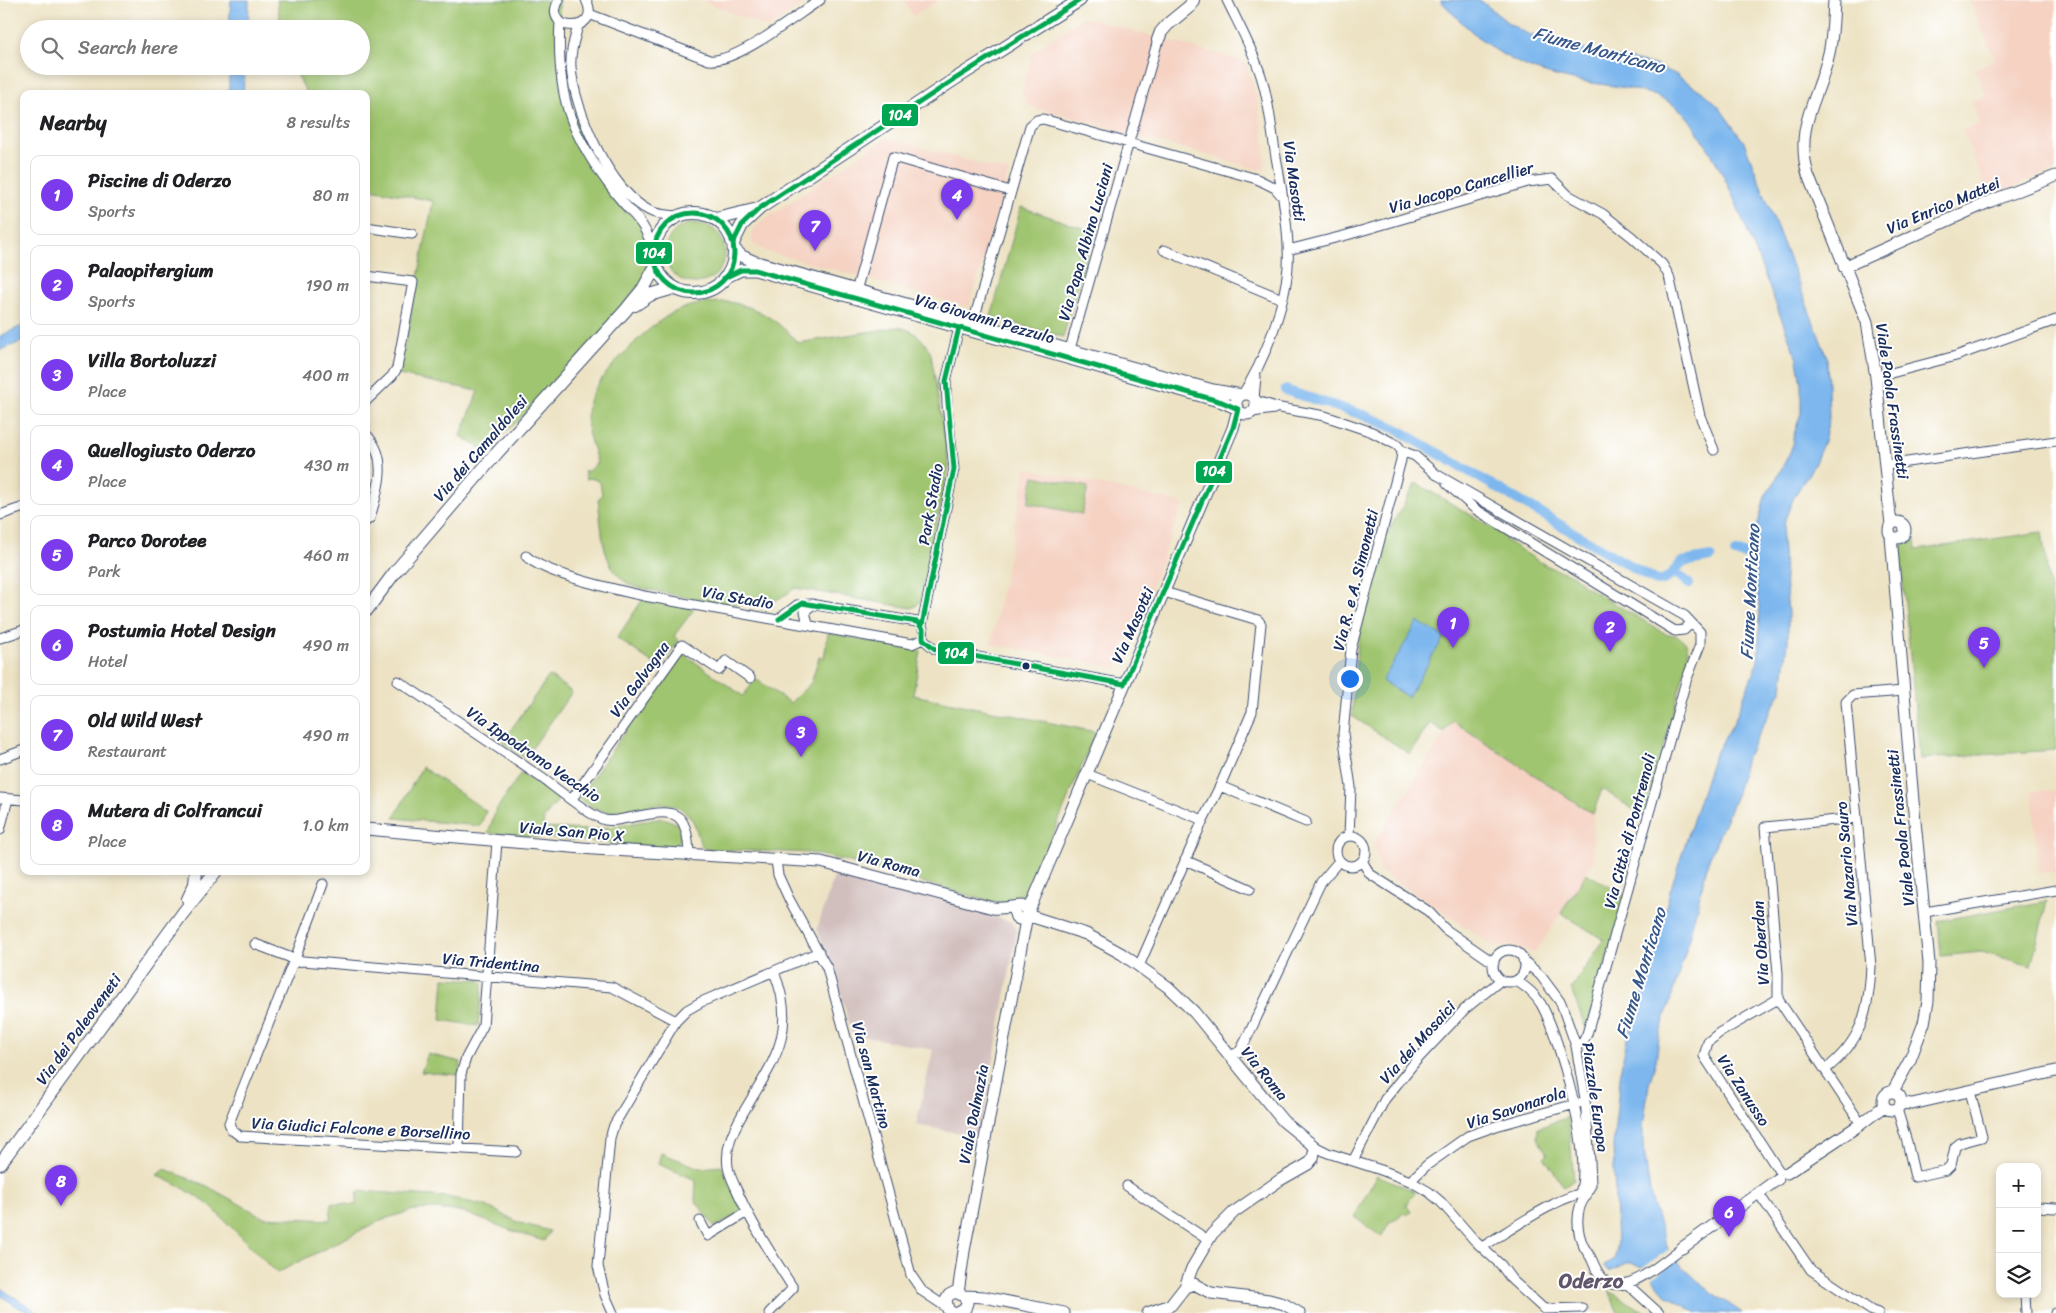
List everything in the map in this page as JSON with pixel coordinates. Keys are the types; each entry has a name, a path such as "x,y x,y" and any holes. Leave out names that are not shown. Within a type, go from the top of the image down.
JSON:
{"main road":[{"path":"733,246 724,225 716,219 697,212 677,216 668,222 660,230 653,250 656,266 666,282 674,288 685,292 698,293 710,290 724,278 733,262 733,246 742,225 760,208 955,79 1080,0"},
{"path":"1158,40 1161,32 1190,6 1193,0"},
{"path":"716,219 760,208"},
{"name":"Via dei Camaldolesi","path":"370,606 395,572 496,454 624,312 643,289 656,266"},
{"name":"Via dei Camaldolesi","path":"624,312 650,295 674,288"},
{"name":"Via dei Paleoveneti","path":"183,913 195,884 196,875"},
{"name":"Via dei Paleoveneti","path":"0,1164 183,913 213,875"}],"street":[{"path":"559,0 556,13 560,21 559,70 563,93 574,129 588,156 618,196 640,220 648,233 653,250"},
{"path":"586,0 588,14 586,19 578,26 571,52 574,89 585,126 599,152 623,187 640,205 651,211 677,216"},
{"path":"588,14 716,61 743,50 820,0"},
{"name":"Via Masotti","path":"1021,913 1036,890 1087,774 1233,428 1250,407 1257,370 1282,299 1287,277 1288,250 1278,167 1264,84 1256,62 1227,0"},
{"name":"Viale Paola Frassinetti","path":"1834,0 1829,54 1809,113 1802,142 1808,175 1867,322 1876,377 1891,513 1895,530 1893,556 1930,962 1928,1001 1918,1040 1894,1091"},
{"path":"560,21 568,26 578,26"},
{"name":"Via Papa Albino Luciani","path":"1068,354 1158,40"},
{"path":"973,323 1030,126 1037,120 1043,119 1256,179 1275,188 1281,195"},
{"path":"855,294 893,157 1010,191"},
{"path":"1256,179 1268,177 1278,167"},
{"name":"Via Enrico Mattei","path":"1844,267 1991,201 2056,176"},
{"name":"Via Jacopo Cancellier","path":"1288,250 1347,235 1494,191 1552,179 1568,195 1614,221 1662,264 1669,276 1700,416 1714,450"},
{"path":"370,228 412,234"},
{"name":"Via Giovanni Pezzulo","path":"724,278 733,273 748,269 855,294 973,323 1068,354 1222,402 1250,407 1249,394 1242,395 1213,390 1068,354 959,328 855,294 753,261 742,256 733,246"},
{"path":"1164,250 1282,299"},
{"path":"370,277 412,282 397,368 392,376 370,397"},
{"path":"1876,377 1956,356 2056,320"},
{"name":"Park Stadio","path":"923,639 922,625 954,469 946,381 959,328"},
{"name":"Via Masotti","path":"1242,395 1257,370"},
{"name":"Via Città di Pontremoli","path":"1250,407 1280,408 1325,416 1372,432 1397,445 1402,451 1415,456 1478,511 1559,565 1674,630 1684,630 1690,624"},
{"path":"370,440 376,448 381,470 380,483 370,518"},
{"path":"1886,465 2056,441"},
{"name":"Via R. e A. Simonetti","path":"1349,836 1351,787 1343,734 1351,649 1402,451"},
{"name":"Via Città di Pontremoli","path":"1434,473 1685,616 1690,624 1700,632 1700,645 1686,682 1587,1034 1583,1042 1576,1046"},
{"path":"1478,511 1484,505 1489,504"},
{"path":"0,515 20,508"},
{"path":"1559,565 1569,549"},
{"name":"Via Stadio","path":"526,556 530,560 557,572 602,586 644,596 912,644 923,639"},
{"path":"1139,966 1252,712 1261,624 1258,620 1164,592"},
{"path":"778,619 797,605 813,604 917,622 922,625"},
{"path":"808,625 805,611 813,604"},
{"path":"0,638 20,631"},
{"path":"923,639 935,649 1124,684"},
{"name":"Via Galvagna","path":"572,799 682,645 719,670 726,662 750,678"},
{"name":"Via Ippodromo Vecchio","path":"398,680 604,820 660,812 670,812 678,816 685,824 689,836 689,856"},
{"name":"Via Nazario Sauro","path":"1825,1070 1850,1048 1866,1010 1870,988 1871,966 1846,702 1853,695 1904,691"},
{"path":"0,759 20,752"},
{"path":"1087,774 1203,820"},
{"path":"1220,786 1306,822"},
{"path":"0,830 4,799 20,800"},
{"name":"Via Oberdan","path":"1857,818 1765,827 1778,973 1778,999 1861,1124"},
{"name":"Viale San Pio X","path":"370,829 689,856 776,860"},
{"path":"1349,836 1358,838 1364,844 1366,853 1358,864 1348,866 1339,861 1336,853 1338,844 1349,836"},
{"path":"459,1148 462,1074 466,1058 483,1026 497,841"},
{"name":"Via Roma","path":"776,860 821,862 993,908 1021,913 1033,919 1086,934 1122,954 1168,987 1194,1012 1283,1121 1314,1146 1410,1181 1429,1192 1441,1202 1501,1265 1512,1280 1544,1309 1582,1308"},
{"name":"Via san Martino","path":"776,860 778,876 827,968 911,1275 922,1291 949,1306"},
{"path":"1185,860 1250,889"},
{"path":"1231,1056 1240,1050 1246,1040 1321,882 1339,861"},
{"path":"1362,861 1370,874 1428,911 1444,929 1494,963 1495,973 1501,980 1506,982 1520,978 1525,969 1523,960"},
{"name":"Via Giudici Falcone e Borsellino","path":"323,884 296,956 296,962 292,965 229,1123 232,1130 240,1136 516,1152"},
{"path":"1925,912 2056,890"},
{"name":"Viale Dalmazia","path":"958,1313 966,1306 961,1295 966,1241 1022,942 1021,913"},
{"path":"256,944 296,962"},
{"name":"Piazzale Europa","path":"1494,963 1499,955 1507,951 1517,953 1541,976 1561,1003 1576,1046 1585,1098 1591,1180 1589,1190 1582,1195"},
{"path":"613,1313 600,1280 598,1255 610,1138 614,1125 676,1021 693,1006 819,952"},
{"name":"Via Tridentina","path":"296,962 303,961 612,987 676,1021"},
{"path":"769,1313 792,1288 747,1212 732,1179 728,1153 734,1130 775,1059 784,1033 783,999 774,972"},
{"name":"Via dei Mosaici","path":"1353,1160 1385,1099 1415,1062 1465,1009 1501,980"},
{"path":"1516,980 1532,991 1547,1016 1573,1100 1583,1172 1578,1222 1579,1235 1604,1280 1613,1284 1626,1283 1639,1278 1759,1194 1781,1174 1861,1124 1884,1106"},
{"name":"Via Zanusso","path":"1778,999 1719,1033 1708,1042 1704,1056 1781,1174"},
{"path":"1970,1091 1982,1137 1960,1143 1955,1147 1952,1165 1946,1170 1916,1177 1899,1106 1901,1097 1894,1091 1885,1094 1882,1100 1884,1106 1888,1109 1899,1106 1970,1091 2056,1071"},
{"name":"Via Savonarola","path":"1410,1181 1427,1165 1474,1134 1573,1100 1585,1098"},
{"path":"1308,1164 1314,1154 1314,1146"},
{"path":"1148,1313 1171,1305 1185,1286 1195,1262 1208,1240 1234,1212 1280,1180 1308,1164 1333,1154"},
{"path":"1128,1186 1208,1240"},
{"path":"1759,1194 1810,1270 1872,1311 1878,1313"},
{"path":"1482,1246 1552,1204 1582,1195"},
{"path":"2041,1207 2056,1208"},
{"path":"700,1221 708,1236 747,1212"},
{"path":"1195,1262 1194,1276 1197,1286"},
{"path":"1626,1283 1659,1313"},
{"path":"1185,1286 1190,1284 1204,1291 1218,1294 1269,1300 1284,1304 1299,1313"},
{"path":"949,1306 952,1293 984,1297 1064,1313"},
{"path":"2025,1298 2026,1313"}],"shaded area":[{"path":"701,0 811,0 768,28"},
{"path":"904,0 939,0 913,16"},
{"path":"1970,0 2056,0 2056,170 1989,197 1963,130 1981,124 1972,101 1987,96 1975,69 1995,60"},
{"path":"1083,17 1246,62 1257,98 1265,145 1264,171 1027,105 1022,93 1032,53"},
{"path":"886,138 1009,172 969,307 766,251 753,244 751,233 759,223"},
{"path":"1026,468 1183,503 1139,619 1134,621 1116,667 991,644"},
{"path":"1453,721 1593,814 1593,863 1535,953 1511,946 1496,947 1380,871 1374,843"},
{"path":"2056,790 2056,874 2051,872 2039,873 2032,791"},
{"path":"835,873 933,897 1011,922 1017,930 980,1137 916,1125 933,1050 852,1034 834,968 817,929"}],"green space":[{"path":"277,0 559,0 559,70 588,156 640,220 653,250 656,266 552,391 484,451 461,436 478,391 399,375 433,201 370,189 370,90 305,90 298,75 370,75 370,20 280,20"},
{"path":"1021,207 1094,232 1063,337 991,317"},
{"path":"695,223 712,228 720,236 725,253 720,270 712,278 695,283 678,278 670,270 665,253 670,236 678,228"},
{"path":"729,302 759,311 783,328 798,343 898,327 914,333 928,349 931,354 949,466 920,602 916,606 911,608 795,588 773,601 765,603 751,605 719,603 635,587 615,572 609,562 603,538 598,500 602,494 600,482 591,478 586,479 584,471 588,471 597,463 588,433 588,408 591,396 609,369 655,324 683,308 709,303"},
{"path":"1034,476 1088,487 1082,514 1028,503"},
{"path":"1416,483 1507,536 1505,540 1538,561 1572,575 1583,585 1668,635 1677,635 1686,643 1689,654 1645,817 1602,789 1593,814 1453,721 1444,732 1430,723 1410,754 1352,716 1357,650 1364,608 1385,537"},
{"path":"2042,532 2056,633 2056,750 1920,759 1900,552 1902,546 1915,540 1916,550"},
{"path":"643,599 694,609 674,636 679,640 660,668 617,638"},
{"path":"828,633 921,651 913,695 1096,732 1032,884 1020,897 1005,903 993,902 843,860 810,853 706,849 701,846 692,820 681,808 670,804 658,804 619,812 607,812 588,805 580,799 579,797 681,652 743,696 756,679 790,703 811,683 819,657 824,658"},
{"path":"549,676 572,692 525,758 502,742"},
{"path":"422,767 486,811 480,826 394,818"},
{"path":"521,773 559,799 544,818 543,828 590,830 663,818 676,823 680,829 680,840 669,848 488,833 496,810"},
{"path":"1586,873 1627,897 1586,1029 1571,989 1604,940 1561,913"},
{"path":"2047,901 2031,966 1982,952 1941,956 1938,921"},
{"path":"444,978 480,980 483,983 478,1026 441,1020"},
{"path":"428,1054 461,1062 459,1075 421,1072"},
{"path":"1568,1117 1574,1180 1564,1187 1544,1157 1548,1155 1537,1138 1538,1128"},
{"path":"661,1153 700,1168 722,1166 743,1211 716,1227 713,1225 695,1200 696,1180 658,1164"},
{"path":"165,1169 207,1186 263,1217 330,1220 331,1203 356,1205 358,1191 448,1197 486,1206 520,1223 550,1231 544,1241 463,1212 436,1209 414,1210 381,1220 277,1273 208,1204 183,1188 157,1175"},
{"path":"1377,1175 1416,1192 1406,1204 1412,1212 1406,1215 1404,1213 1389,1223 1382,1237 1354,1217"},
{"path":"1609,1291 1647,1313 1618,1313"}],"water":[{"path":"231,0 249,0 248,20 230,20"},
{"path":"1440,0 1480,0 1507,22 1525,33 1562,45 1655,65 1675,74 1707,95 1719,107 1744,142 1827,357 1829,418 1824,441 1814,465 1794,497 1785,519 1782,540 1788,613 1788,642 1782,689 1746,758 1737,793 1709,859 1686,950 1659,1037 1656,1061 1649,1084 1643,1126 1643,1144 1651,1198 1668,1249 1677,1261 1702,1285 1742,1313 1697,1313 1667,1295 1642,1267 1628,1263 1609,1271 1604,1265 1614,1260 1617,1248 1613,1145 1621,1068 1627,1039 1645,988 1670,891 1713,758 1734,722 1758,661 1760,615 1755,569 1755,536 1765,496 1775,482 1791,450 1801,413 1801,384 1797,359 1731,192 1710,151 1685,114 1666,100 1653,95 1625,88 1569,79 1530,68 1497,51 1483,41"},
{"path":"229,75 244,75 243,90 229,90"},
{"path":"20,327 20,342 0,350 0,336"},
{"path":"1418,622 1444,637 1408,697 1382,681"},
{"path":"0,1288 39,1313 33,1313 14,1304 0,1295"}],"pier":[{"path":"1671,1248 1679,1259 1649,1280 1640,1269"}],"waterway":[{"path":"1285,390 1363,415 1395,428 1656,581 1668,578 1682,562 1711,557"},
{"name":"Fiume Monticano","path":"1735,553 1769,556"},
{"path":"1674,571 1689,584"}],"transit line":[{"name":"104","path":"733,243 742,225 760,208 955,79 1080,0"},
{"name":"104","path":"694,213 709,216 722,225 731,238 734,253 731,268 722,281 709,290 694,293 679,290 666,281 657,268 654,253 657,238 666,225 679,216 694,213"},
{"name":"104","path":"724,278 741,270 755,270 1222,402 1238,409 1233,428 1124,684 935,649 923,639 923,629 917,622 802,603 779,619"},
{"name":"104","path":"922,625 954,469 946,381 959,328"}],"place":[{"name":"Quellogiusto Oderzo","path":"957,220"},
{"name":"Old Wild West","path":"815,251"},
{"name":"Piscine di Oderzo","path":"1453,648"},
{"name":"Palaopitergium","path":"1610,652"},
{"name":"Parco Dorotee","path":"1984,668"},
{"name":"Villa Bortoluzzi","path":"801,757"},
{"name":"Mutera di Colfrancui","path":"61,1206"},
{"name":"Postumia Hotel Design","path":"1729,1237"}],"district":[{"name":"Oderzo","path":"1591,1281"}]}
